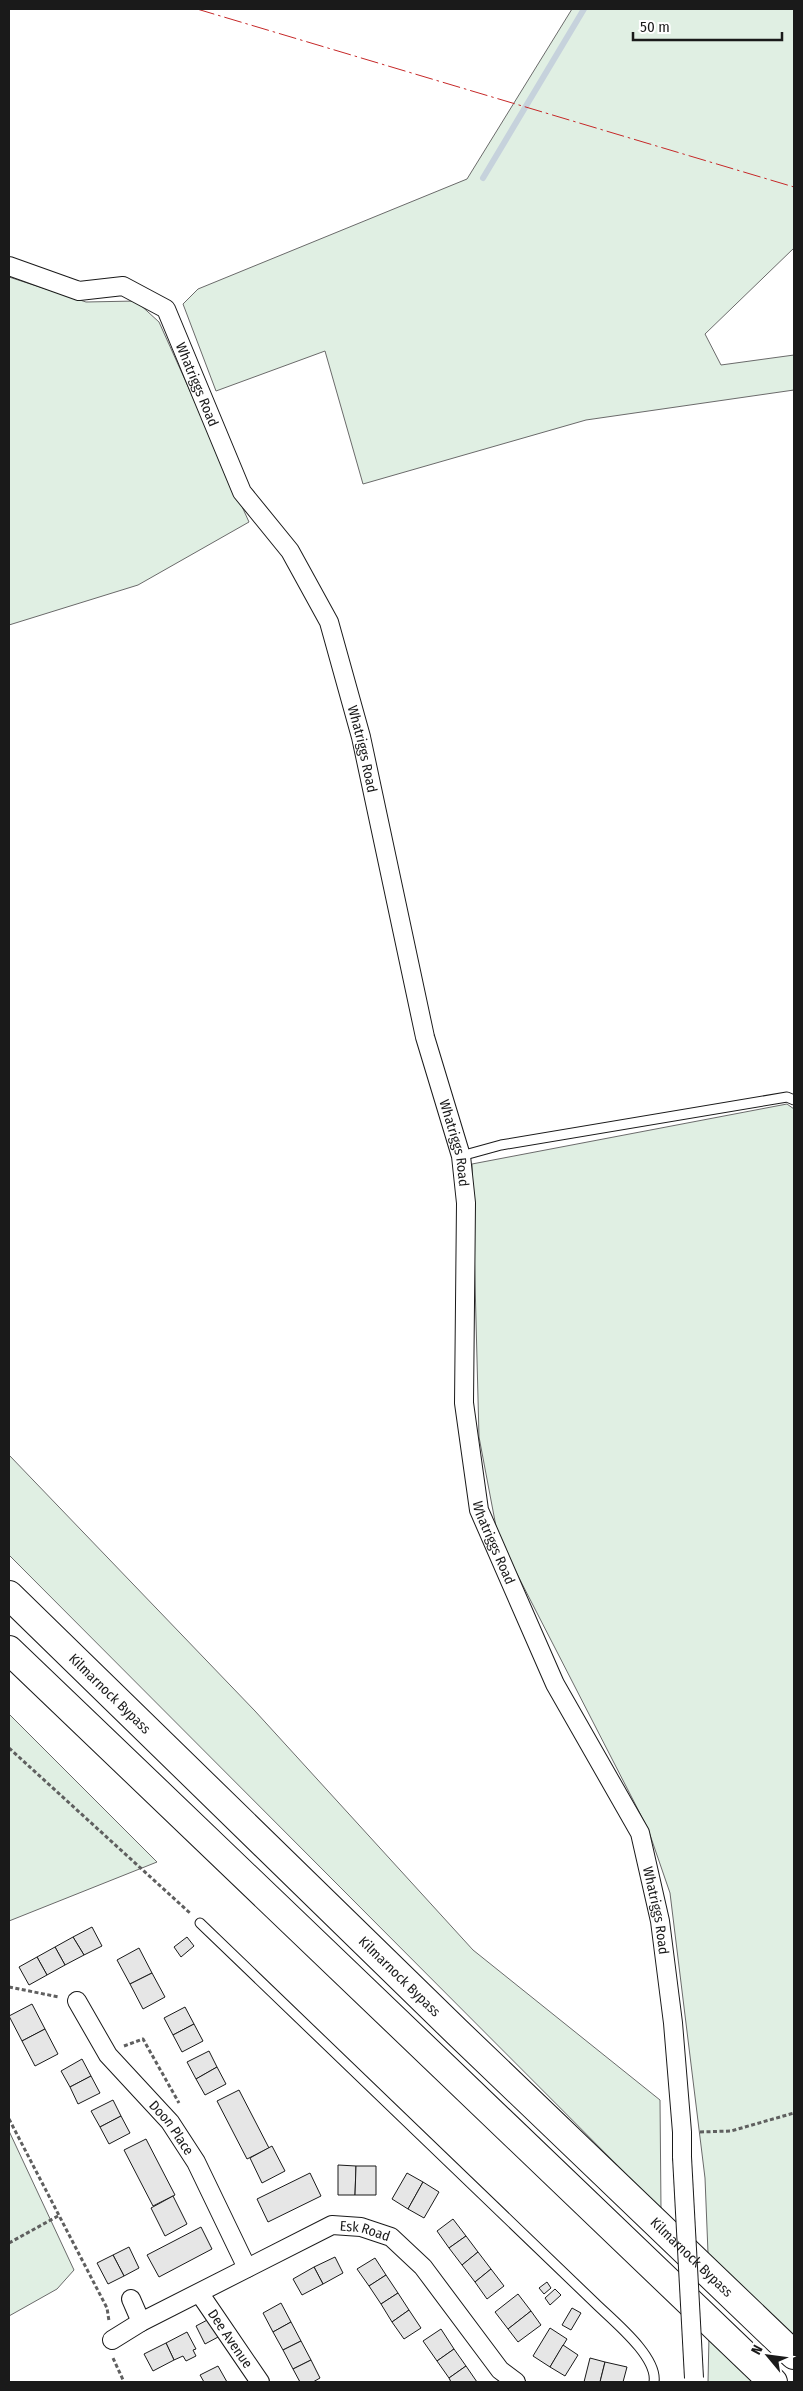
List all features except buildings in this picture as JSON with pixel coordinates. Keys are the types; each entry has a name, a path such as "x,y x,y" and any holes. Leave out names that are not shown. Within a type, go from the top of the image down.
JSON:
{"highway":[{"name":"Kilmarnock Bypass","path":"9,1595 456,2031 794,2355"},
{"path":"9,1650 773,2382"}],"street":[{"name":"Whatriggs Road","path":"9,266 79,291 123,286 166,309 242,492 290,551 329,622 361,737 425,1037 461,1156 466,1203 464,1403 479,1510 555,1684 640,1833 660,1921 673,2023 682,2132 693,2380"},
{"name":"Doon Place","path":"77,2001 108,2055 170,2122 196,2162 247,2268"},
{"name":"Esk Road","path":"112,2340 141,2322 200,2294 332,2225 361,2227 391,2237 423,2267 500,2370 516,2382"},
{"name":"Dee Avenue","path":"200,2294 260,2382"},
{"path":"130,2299 141,2322"}],"lane":[{"path":"461,1156 501,1146 787,1097 794,1100"},
{"path":"200,1923 594,2302 644,2353 652,2366 655,2376 654,2382"}],"path":[{"path":"9,1748 200,1923"},
{"path":"9,1987 77,2001"},
{"path":"108,2055 133,2041 143,2039 184,2112 170,2122"},
{"path":"682,2132 731,2131 794,2113"},
{"path":"9,2119 107,2308 112,2340 109,2349 124,2382"},
{"path":"9,2243 59,2216"}],"green space":[{"path":"572,9 794,9 794,248 705,334 721,365 794,355 794,390 586,420 363,484 325,351 216,391 183,304 198,289 467,179"},
{"path":"9,277 86,302 136,301 159,322 249,522 138,585 9,625"},
{"path":"787,1104 794,1109 794,2336 708,2253 705,2178 670,1893 648,1829 498,1537 479,1437 472,1164"},
{"path":"9,1455 255,1711 473,1950 660,2100 661,2209 9,1555"},
{"path":"9,1714 157,1862 9,1921"},
{"path":"9,2131 74,2270 57,2289 9,2316"},
{"path":"709,2336 757,2382 708,2382"}],"waterway":[{"path":"483,178 584,9"}],"power":[{"path":"197,9 794,187"}]}
